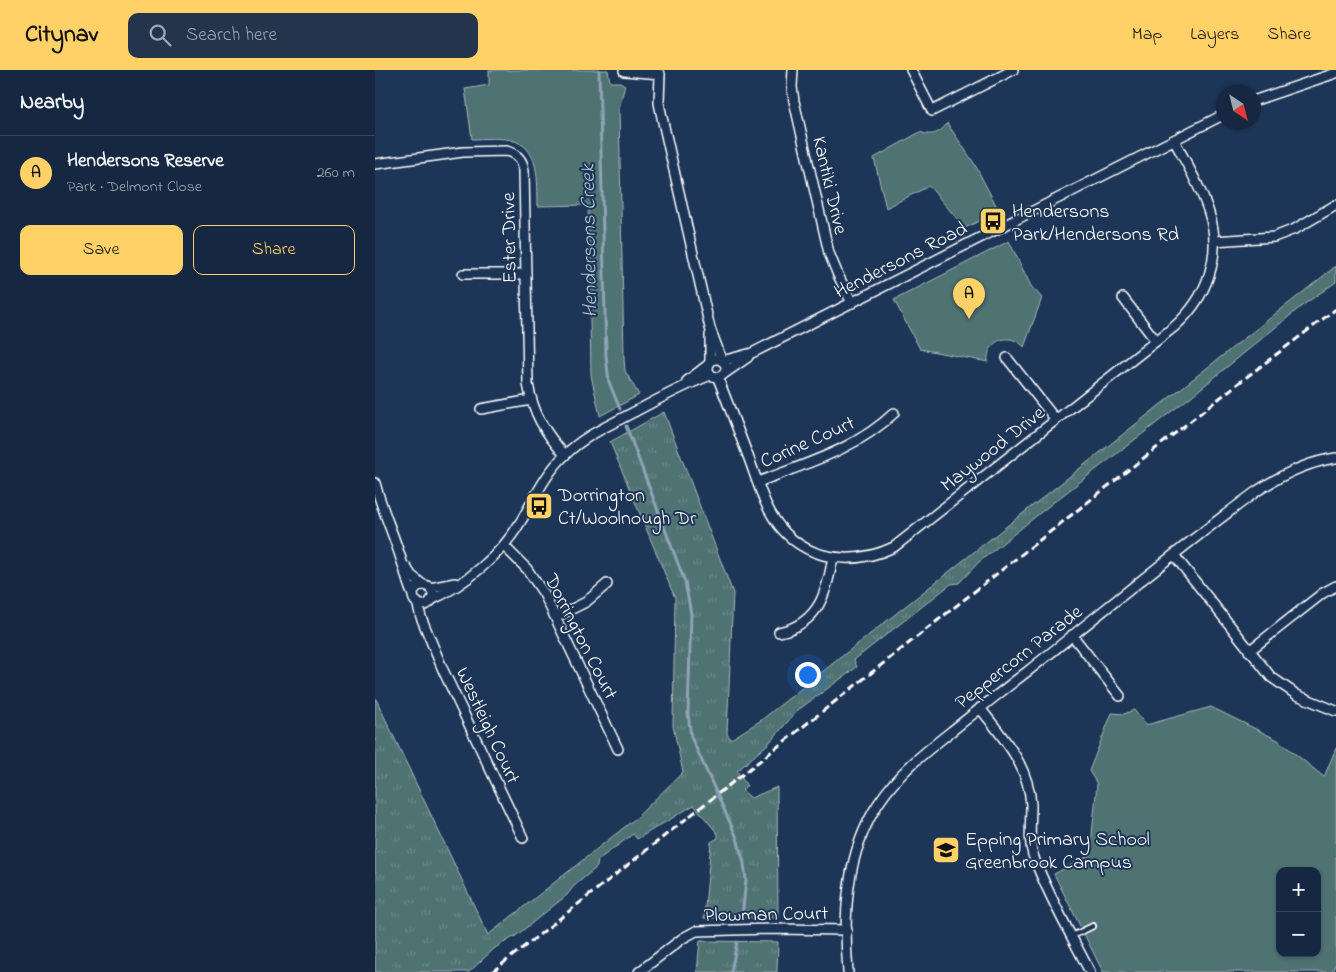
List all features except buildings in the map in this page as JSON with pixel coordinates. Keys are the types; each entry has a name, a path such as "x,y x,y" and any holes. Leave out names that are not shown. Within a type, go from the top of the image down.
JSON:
{"street":[{"name":"Kantiki Drive","path":"793,70 792,87 794,101 829,253 837,275 852,303"},
{"path":"911,70 932,111 1013,70"},
{"path":"624,71 660,72 659,103 663,122 710,328 722,361 726,365 718,375 708,370 710,328"},
{"path":"1261,98 1328,73"},
{"name":"Hendersons Road","path":"677,389 718,375 752,354 1216,119"},
{"name":"Maywood Drive","path":"718,375 770,511 789,536 812,551 833,557 864,558 894,547 1183,319 1201,295 1209,278 1213,260 1214,241 1209,212 1174,140"},
{"name":"Ester Drive","path":"375,164 463,152 507,151 517,155 522,161 524,171 528,369 531,400 546,432 565,454"},
{"path":"1214,241 1261,239 1284,234 1336,205"},
{"path":"463,274 526,274"},
{"path":"1123,298 1155,341"},
{"name":"Hendersons Road","path":"722,361 752,354"},
{"path":"1007,358 1056,420"},
{"path":"465,579 447,585 415,589 415,599 422,604 441,596 465,579 492,558 504,546 521,522 543,482 565,454 590,435 677,389 709,363 717,359 722,361"},
{"path":"481,408 531,400"},
{"name":"Corine Court","path":"758,482 844,448 873,431 894,413"},
{"name":"Peppercorn Parade","path":"848,972 849,883 853,860 877,804 909,766 1243,502 1272,482 1307,465 1336,458"},
{"path":"375,483 381,506 403,563 411,575 433,594 429,602"},
{"name":"Dorrington Court","path":"504,546 537,582 556,617 618,749"},
{"path":"1174,555 1249,651 1279,684 1297,696 1336,711"},
{"path":"779,632 797,626 816,610 827,589 833,557"},
{"name":"Westleigh Court","path":"403,563 408,586 443,670 523,838"},
{"path":"556,617 586,602 607,584"},
{"path":"1249,651 1323,593 1336,586"},
{"name":"Westleigh Court","path":"425,625 429,602"},
{"path":"1073,635 1120,696"},
{"path":"980,708 1015,754 1021,765 1030,796 1031,848 1043,878 1090,972"},
{"name":"Plowman Court","path":"639,972 683,938 697,931 847,930"}],"lane":[{"path":"1072,936 1093,926"}],"green space":[{"path":"489,70 608,70 610,82 620,82 625,85 619,109 624,358 625,371 639,395 600,416 591,375 588,205 538,206 537,176 528,150 521,144 506,139 472,139 465,89 489,85"},
{"path":"947,123 974,163 999,211 965,228 929,186 886,208 874,158 920,132 932,134 939,132"},
{"path":"1009,241 1031,286 1042,298 1024,347 1012,340 1000,340 991,348 988,354 988,362 920,349 894,300"},
{"path":"1336,266 1336,282 1303,305 1189,398 1050,505 979,562 959,583 951,584 854,660 857,667 798,710 769,743 737,771 747,786 742,790 751,798 777,787 778,918 704,918 711,842 718,838 718,834 694,805 637,839 633,834 598,860 597,867 574,886 567,895 517,935 495,948 469,972 375,972 375,697 488,935 636,818 683,772 673,726 675,598 610,442 664,412 733,593 727,734 731,739 760,721"},
{"path":"1211,707 1278,740 1324,777 1336,748 1336,963 1332,972 1103,972 1054,874 1090,855 1097,784 1089,771 1112,713 1124,714 1134,710 1146,725"},
{"path":"700,941 778,942 777,972 697,972"}],"waterway":[{"name":"Hendersons Creek","path":"599,70 606,356 609,382 620,409"},
{"name":"Hendersons Creek","path":"626,426 685,582 691,614 688,714 691,737 737,838 744,863 746,880 742,917"},
{"name":"Hendersons Creek","path":"731,972 737,942"}],"railway":[{"path":"492,972 1240,382 1336,309"}],"place":[{"name":"Hendersons Park/Hendersons Rd","path":"993,221"},
{"name":"Hendersons Reserve","path":"969,319"},
{"name":"Dorrington Ct/Woolnough Dr","path":"539,506"},
{"name":"Epping Primary School Greenbrook Campus","path":"946,850"}]}
